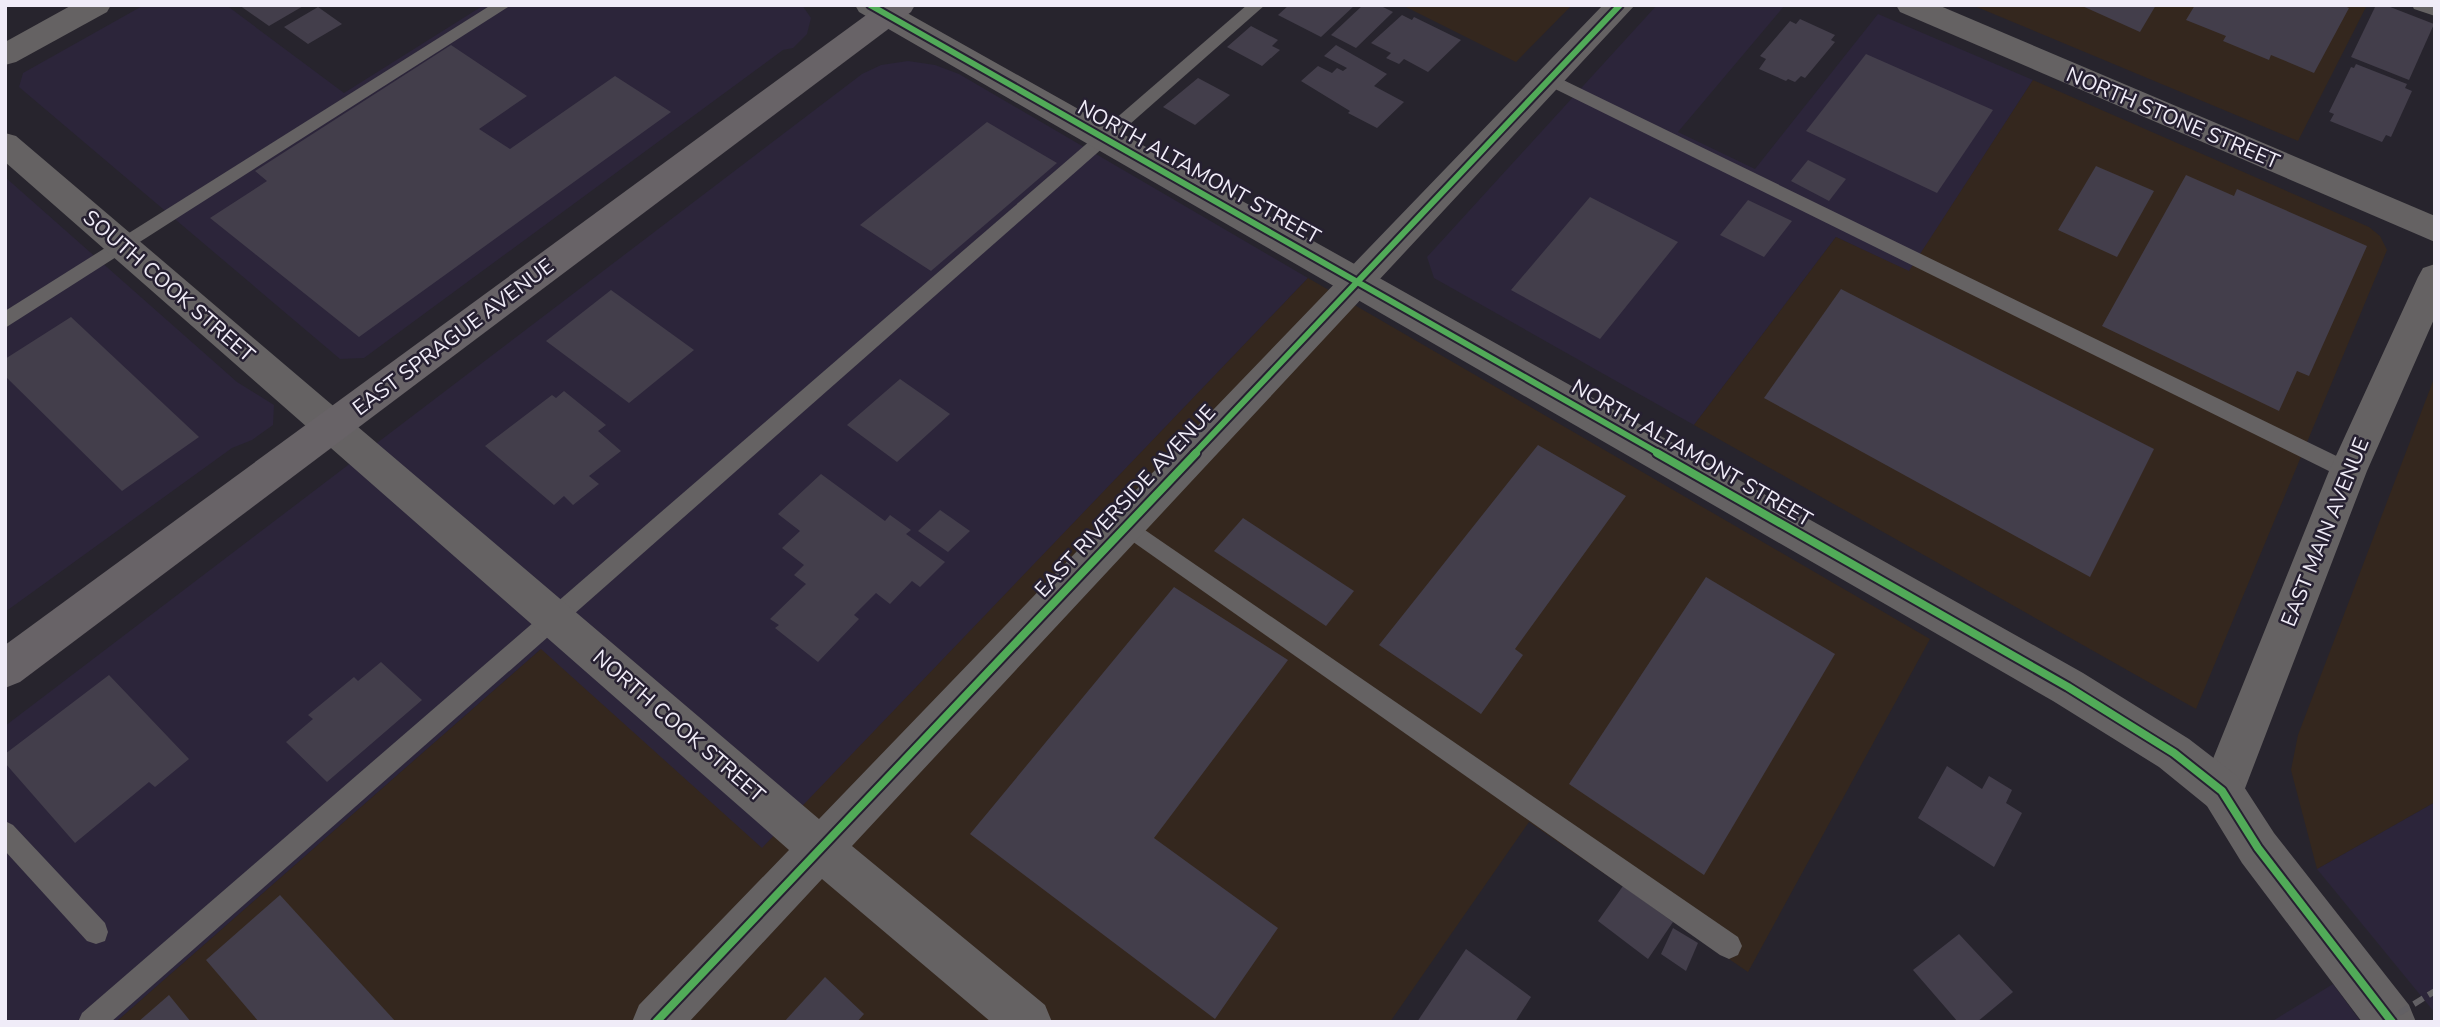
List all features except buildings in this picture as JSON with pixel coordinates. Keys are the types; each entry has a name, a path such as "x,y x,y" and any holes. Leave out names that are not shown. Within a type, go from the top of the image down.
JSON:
{"main road":[{"name":"EAST SPRAGUE AVENUE","path":"5,669 332,427 886,9"}],"street":[{"path":"5,55 96,5"},
{"name":"EAST RIVERSIDE AVENUE","path":"656,1022 1620,5"},
{"name":"NORTH STONE STREET","path":"1912,5 2435,230"},
{"name":"NORTH ALTAMONT STREET","path":"886,9 1103,138 2090,701 2174,753 2222,791 2258,848 2392,1022"},
{"name":"SOUTH COOK STREET","path":"5,144 332,427"},
{"name":"EAST MAIN AVENUE","path":"2222,791 2348,471 2435,277"},
{"name":"NORTH COOK STREET","path":"332,427 820,848 1028,1022"}],"lane":[{"path":"5,321 503,5"},
{"path":"91,1022 1257,5"},
{"path":"2420,5 2435,11"},
{"path":"1551,80 2348,471"},
{"path":"1126,526 1729,946"},
{"path":"5,833 96,932"}],"shaded area":[{"path":"144,5 226,5 344,93 484,5 802,5 811,18 807,34 793,48 783,50 364,358 340,359 19,87 23,73"},
{"path":"1402,5 1572,5 1516,62"},
{"path":"1657,5 1785,5 1678,132 1755,169 1878,14 2033,80 1909,272 1836,237 1694,425 1434,278 1427,257"},
{"path":"1972,5 2367,5 2298,141"},
{"path":"908,61 935,65 959,74 1308,278 762,849 540,650 116,1022 5,1022 5,726 862,74 881,65"},
{"path":"2033,80 2369,227 2380,236 2387,250 2196,709 1694,425 1836,237 1909,271"},
{"path":"5,177 237,382 274,405 273,425 252,440 232,448 5,612"},
{"path":"1308,278 1930,639 1748,972 1529,822 1390,1022 116,1022 541,649 762,848"},
{"path":"2435,376 2435,802 2317,869 2291,770 2298,735"},
{"path":"2435,802 2435,1013 2317,869"},
{"path":"2333,984 2361,1022 2271,1022"}],"railway":[{"path":"2385,1022 2435,991"}],"cycle path":[{"path":"870,5 2068,687 2174,753 2222,791 2258,848 2392,1022"},
{"path":"656,1022 1620,5"}]}
